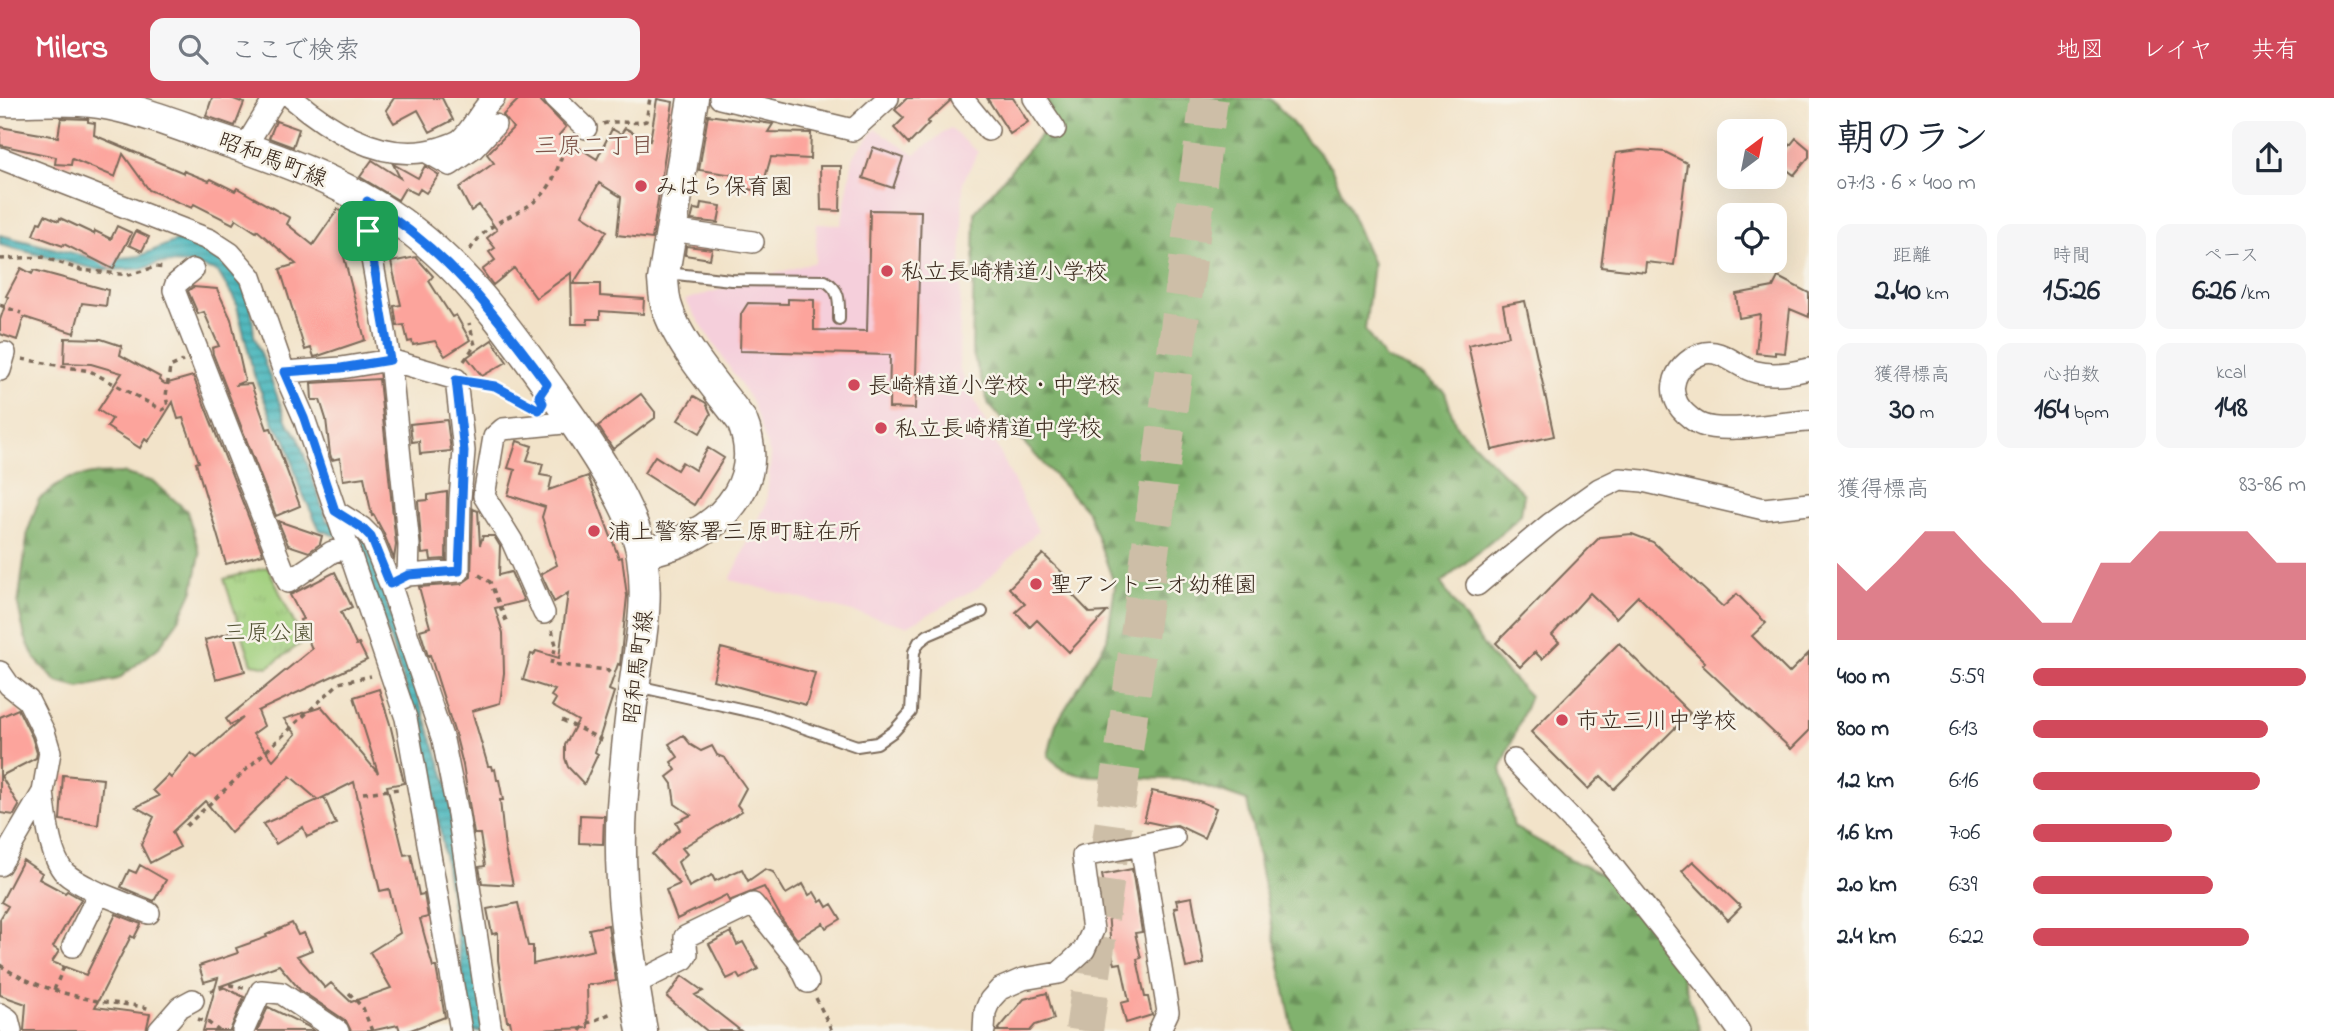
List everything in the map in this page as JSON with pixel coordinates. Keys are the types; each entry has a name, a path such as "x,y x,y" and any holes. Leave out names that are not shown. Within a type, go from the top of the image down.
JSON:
{"main road":[{"path":"642,554 678,542 710,525 736,498 746,478 750,460 742,421 674,326 666,306 664,272 693,98"},
{"name":"昭和馬町線","path":"0,101 77,100 150,106 330,180 416,234 457,271 512,336 574,422 605,470 629,518 642,554 646,611 634,688 622,809 622,877 642,1031"}],"street":[{"path":"245,147 275,98"},
{"path":"292,98 323,122 354,140 397,151 427,152 461,139 494,98"},
{"path":"555,98 586,128"},
{"path":"720,98 801,107 853,130 888,98"},
{"path":"962,98 988,130"},
{"path":"1034,98 1055,129"},
{"path":"427,152 450,165 473,149 495,125"},
{"path":"0,158 210,240 230,253 251,277 284,372 304,418 407,718 461,1031"},
{"path":"367,201 368,231 390,360 409,545 399,579"},
{"path":"671,230 752,242"},
{"path":"193,270 176,284 174,290 288,582 332,552 348,545"},
{"path":"1809,369 1778,373 1755,372 1719,354 1709,353 1686,362 1673,386 1683,412 1702,425 1733,428 1809,421"},
{"path":"284,372 341,368 390,360 456,380 464,451 459,571 399,579"},
{"path":"545,619 512,541 484,496 494,438 503,429 574,422"},
{"path":"1477,585 1550,524 1599,489 1620,479 1643,481 1764,509 1809,505"},
{"path":"338,517 362,528 371,537 399,579 443,740 458,814 491,1031"},
{"path":"0,672 9,685 28,700 44,732 50,752 43,792 52,846 63,871 78,883 149,913"},
{"path":"1514,760 1594,843 1739,1031"},
{"path":"0,865 43,792"},
{"path":"984,1031 985,1012 990,1000 1000,989 1023,979 1059,973 1084,950 1093,930 1083,856 1174,838"},
{"path":"1141,845 1167,1012 1159,1031"},
{"path":"73,946 99,893"},
{"path":"634,984 684,958 687,954 685,937 753,904 798,961 808,982"},
{"path":"243,1031 261,991 281,993 338,1031"},
{"path":"164,1025 180,1007 193,1008"},
{"path":"0,1014 8,1019 11,1031"}],"lane":[{"path":"664,272 731,280 825,281 835,286 839,295 839,319"},
{"path":"634,688 767,715 857,746 877,743 894,731 911,712 914,652 919,642 928,635 982,612"}],"path":[{"path":"457,271 479,235 540,197 552,180 571,129 579,133 586,128 614,120 643,123 648,117 650,98"},
{"path":"0,259 43,257 81,270 129,275 155,267 193,270"},
{"path":"0,305 21,313"},
{"path":"465,316 475,345 456,373 456,380 495,386 539,410 543,403 539,396 547,384"},
{"path":"2,362 30,362 90,371 162,410 168,407 166,396 170,367 199,353"},
{"path":"459,571 483,576 490,582 507,623"},
{"path":"545,619 552,630 556,645 551,664 607,670 624,690 634,688"},
{"path":"186,826 339,683 390,672"},
{"path":"562,720 598,739 628,750"},
{"path":"363,793 386,789 420,789"},
{"path":"54,990 73,946"},
{"path":"0,965 13,974 54,990 157,1011 164,1025"},
{"path":"808,982 832,1031"},
{"path":"219,1031 193,1008 213,990 231,985 261,991"},
{"path":"349,993 363,1008 372,1031"},
{"path":"580,1031 584,1025 607,1017"}],"shaded area":[{"name":"長崎精道小学校・中学校","path":"950,128 978,152 963,182 959,368 1038,531 979,587 907,626 730,580 766,504 771,457 752,402 685,300 815,262 817,224 841,225 854,154 876,129 915,154"}],"green space":[{"path":"1039,98 1270,98 1331,167 1373,264 1365,330 1384,358 1423,375 1445,392 1456,426 1524,494 1521,514 1509,527 1441,583 1490,655 1530,696 1501,769 1514,827 1578,863 1648,896 1680,970 1700,1031 1293,1031 1247,801 1187,780 1081,775 1063,770 1048,756 1056,724 1107,640 1115,586 1088,512 989,405 972,351 975,212 1044,131"},
{"path":"122,473 154,482 187,511 200,554 193,590 180,618 159,647 118,679 79,688 57,682 35,659 25,637 18,605 28,531 39,499 66,479 92,474"},
{"name":"三原公園","path":"268,567 303,642 268,667 252,664 224,579"}],"water":[{"path":"0,235 101,260 140,256 180,239 213,254 234,274 250,295 254,335 287,422 298,437 327,521 352,528 364,535 447,783 486,1031 472,1031 433,785 406,689 359,545 320,530 299,486 286,440 276,428 254,375 236,302 218,272 193,264 159,263 142,269 99,270 0,245"}],"building":[{"path":"212,98 231,98 244,103 235,126 206,116"},
{"path":"394,98 442,98 453,120 430,132 418,110 394,123 386,110"},
{"path":"520,98 538,98 566,127 559,135 597,159 612,129 621,134 625,128 650,141 657,99 673,102 652,239 617,235 621,197 599,183 582,215 607,231 573,284 600,284 600,296 644,299 643,314 600,311 600,319 587,319 588,324 572,324 571,273 536,298 514,268 493,285 482,270 495,260 489,252 495,248 487,238 497,230 479,205 471,211 459,188 494,163 487,154 513,128 503,115"},
{"path":"907,98 949,98 950,101 927,122 929,123 909,144 894,128 904,118 895,110"},
{"path":"987,98 1013,98 1028,122 1010,134"},
{"path":"708,115 773,124 768,132 811,133 810,159 771,157 761,192 740,187 742,176 699,170"},
{"path":"61,118 88,119 88,122 95,123 94,135 184,173 209,181 211,179 235,191 237,188 290,218 287,224 313,245 338,209 354,220 354,232 342,249 365,340 314,357 311,348 305,350 280,269 296,264 257,230 256,232 236,219 233,224 194,204 192,208 149,190 123,154 115,177 72,159 71,165 55,164 56,157 0,145 0,127 58,137"},
{"path":"276,121 299,129 293,147 269,138"},
{"path":"1796,138 1809,149 1809,157 1794,175 1787,170 1787,149"},
{"path":"873,147 903,158 893,188 863,178"},
{"path":"1640,150 1665,152 1687,163 1674,265 1646,262 1645,272 1601,267 1616,153"},
{"path":"372,160 400,178 393,164 418,178 425,166 439,175 426,193 420,189 417,194 405,188 398,200 360,177"},
{"path":"820,166 841,166 840,211 821,210"},
{"path":"701,203 721,206 718,223 691,220 694,209 700,210"},
{"path":"870,210 921,211 915,409 889,408 890,355 740,351 741,314 748,303 788,304 788,299 814,300 814,330 867,331"},
{"path":"45,215 59,221 60,218 111,239 117,226 132,233 113,269 64,244 63,246 33,235 38,222 41,223"},
{"path":"136,231 149,237 142,251 129,245"},
{"path":"686,246 712,249 710,259 685,255"},
{"path":"416,257 433,276 429,281 452,317 456,315 470,340 445,356 435,341 413,345 412,341 408,342 404,325 397,326 394,306 401,305 391,262"},
{"path":"21,268 32,274 34,270 108,290 106,306 82,303 74,333 24,317 17,340 0,334 0,320 8,297 6,296"},
{"path":"1778,277 1809,293 1809,317 1790,309 1785,353 1756,353 1760,314 1739,318 1736,294 1773,287"},
{"path":"193,287 217,289 231,319 245,381 235,385 251,384 267,429 271,428 300,506 276,516 213,354 212,348 219,346 204,312 198,314 188,291"},
{"path":"1525,301 1554,436 1492,450 1468,345 1509,336 1503,305"},
{"path":"65,338 101,339 122,346 120,355 160,377 159,380 165,384 193,376 263,554 226,564 196,463 199,462 183,418 178,419 173,402 148,442 145,439 140,448 107,427 112,419 98,410 122,373 91,364 64,363"},
{"path":"492,340 507,362 482,376 467,357"},
{"path":"379,379 396,545 394,559 383,532 374,515 372,516 364,477 343,480 340,458 332,460 330,454 326,419 320,400 312,400 311,383"},
{"path":"641,394 655,412 655,418 613,449 598,426"},
{"path":"694,396 706,403 711,414 700,433 678,420"},
{"path":"447,420 451,451 420,454 419,441 412,442 410,424"},
{"path":"517,441 532,446 527,460 543,464 540,475 552,477 549,490 588,476 619,558 622,557 627,596 620,665 618,664 609,690 614,692 595,752 598,754 584,784 568,767 565,758 565,745 578,721 552,706 556,699 551,696 555,690 523,680 531,654 534,655 536,651 559,658 568,593 554,602 541,574 557,565 542,517 545,507 508,495 515,470 508,468"},
{"path":"708,448 724,458 694,505 644,473 655,456 677,470 682,462 695,470"},
{"path":"447,492 446,559 431,560 430,553 422,554 418,501 428,500 428,495"},
{"path":"473,509 478,511 480,545 483,536 494,536 500,546 499,575 511,572 524,601 495,608 503,633 504,673 500,703 472,711 488,766 491,766 492,770 495,769 499,780 503,800 500,800 505,849 513,885 482,883 479,867 485,866 480,834 474,834 456,737 420,630 430,627 419,587 461,584 471,577"},
{"path":"278,521 322,536 320,544 309,552 288,545"},
{"path":"1632,534 1653,542 1723,607 1737,594 1766,623 1752,636 1789,673 1809,653 1809,731 1791,749 1702,665 1705,662 1638,596 1616,618 1590,593 1552,635 1559,642 1542,659 1535,652 1520,667 1496,643 1600,537"},
{"path":"1043,554 1070,580 1064,586 1090,613 1107,612 1069,652 1037,620 1030,627 1016,612 1025,604 1009,588"},
{"path":"335,572 352,607 341,612 356,645 359,644 367,660 258,711 264,726 253,734 273,760 296,734 284,719 322,707 378,773 354,697 379,689 404,783 387,786 404,855 411,854 419,895 424,894 428,917 420,919 433,967 436,967 445,1017 408,1031 400,1031 398,1025 371,1031 351,1031 346,1021 300,990 279,965 221,986 244,997 230,1031 203,1031 218,978 204,982 199,966 238,953 236,948 267,937 266,935 292,923 298,935 304,933 312,950 297,956 325,988 331,983 351,1002 391,988 370,952 400,933 389,889 380,891 354,782 324,797 336,824 307,837 303,827 276,844 263,824 318,800 290,776 231,833 205,801 172,832 180,847 150,863 141,845 154,817 136,807 159,796 153,790 168,775 171,778 191,753 197,758 243,718 230,725 226,719 312,649 300,620 303,619 290,595"},
{"path":"233,632 245,671 216,679 205,640"},
{"path":"1619,643 1690,713 1614,789 1601,776 1588,789 1531,732"},
{"path":"721,648 815,673 806,705 713,680"},
{"path":"18,709 37,753 36,758 1,776 19,806 14,815 0,813 0,717"},
{"path":"683,735 691,745 701,751 712,746 717,755 725,758 746,788 737,805 742,811 682,848 687,854 678,862 689,887 712,875 715,881 742,869 748,881 765,869 773,872 786,894 803,884 809,895 814,892 827,907 832,904 841,919 826,928 823,923 797,939 783,921 764,887 729,901 726,895 677,919 666,890 680,884 652,854 680,829 676,822 691,815 675,804 672,784 667,777 676,770 671,762 678,757 669,744"},
{"path":"63,775 103,779 98,825 60,820"},
{"path":"1152,791 1199,801 1216,808 1204,838 1177,825 1167,826 1144,821"},
{"path":"580,815 604,816 603,844 579,843"},
{"path":"23,860 42,873 39,879 81,899 53,947 59,951 52,962 86,975 116,914 141,924 134,938 131,936 95,1007 150,1014 146,1031 24,1031 26,1004 0,995 0,919 8,906 1,902"},
{"path":"1693,861 1741,907 1728,920 1682,871"},
{"path":"140,865 166,880 154,901 121,887 129,870 136,873"},
{"path":"1132,869 1142,932 1135,933 1141,958 1137,959 1145,997 1148,997 1152,1015 1126,1023 1121,1003 1129,1001 1121,963 1115,964 1111,950 1107,898 1102,875"},
{"path":"1192,897 1204,964 1186,968 1174,908 1178,907 1176,900"},
{"path":"518,903 528,946 533,946 533,964 594,950 589,929 608,925 616,981 587,985 588,1028 512,1031 510,1021 507,1021 498,960 498,933 492,934 487,909"},
{"path":"731,932 737,945 743,942 758,969 740,979 737,974 727,979 709,944"},
{"path":"682,976 703,991 695,995 741,1031 707,1031 667,997"},
{"path":"1047,993 1054,1019 1035,1025 1030,1031 997,1031 1024,999"},
{"path":"268,1007 307,1026 314,1031 257,1031"}],"tunnel":[{"path":"1084,1031 1128,722 1209,98"}],"place":[{"name":"みはら保育園","path":"641,186"},
{"name":"私立長崎精道小学校","path":"887,271"},
{"name":"長崎精道小学校・中学校","path":"854,385"},
{"name":"私立長崎精道中学校","path":"881,428"},
{"name":"浦上警察署三原町駐在所","path":"594,531"},
{"name":"聖アントニオ幼稚園","path":"1036,584"},
{"name":"市立三川中学校","path":"1562,720"}],"district":[{"name":"三原二丁目","path":"594,145"}],"route":[{"path":"367,201 416,234 452,265 512,336 547,384 539,396 543,406 539,410 495,386 456,380 464,451 459,571 408,575 390,584 371,537 335,511 304,418 284,372 341,368 390,360 368,231 367,201"}]}
